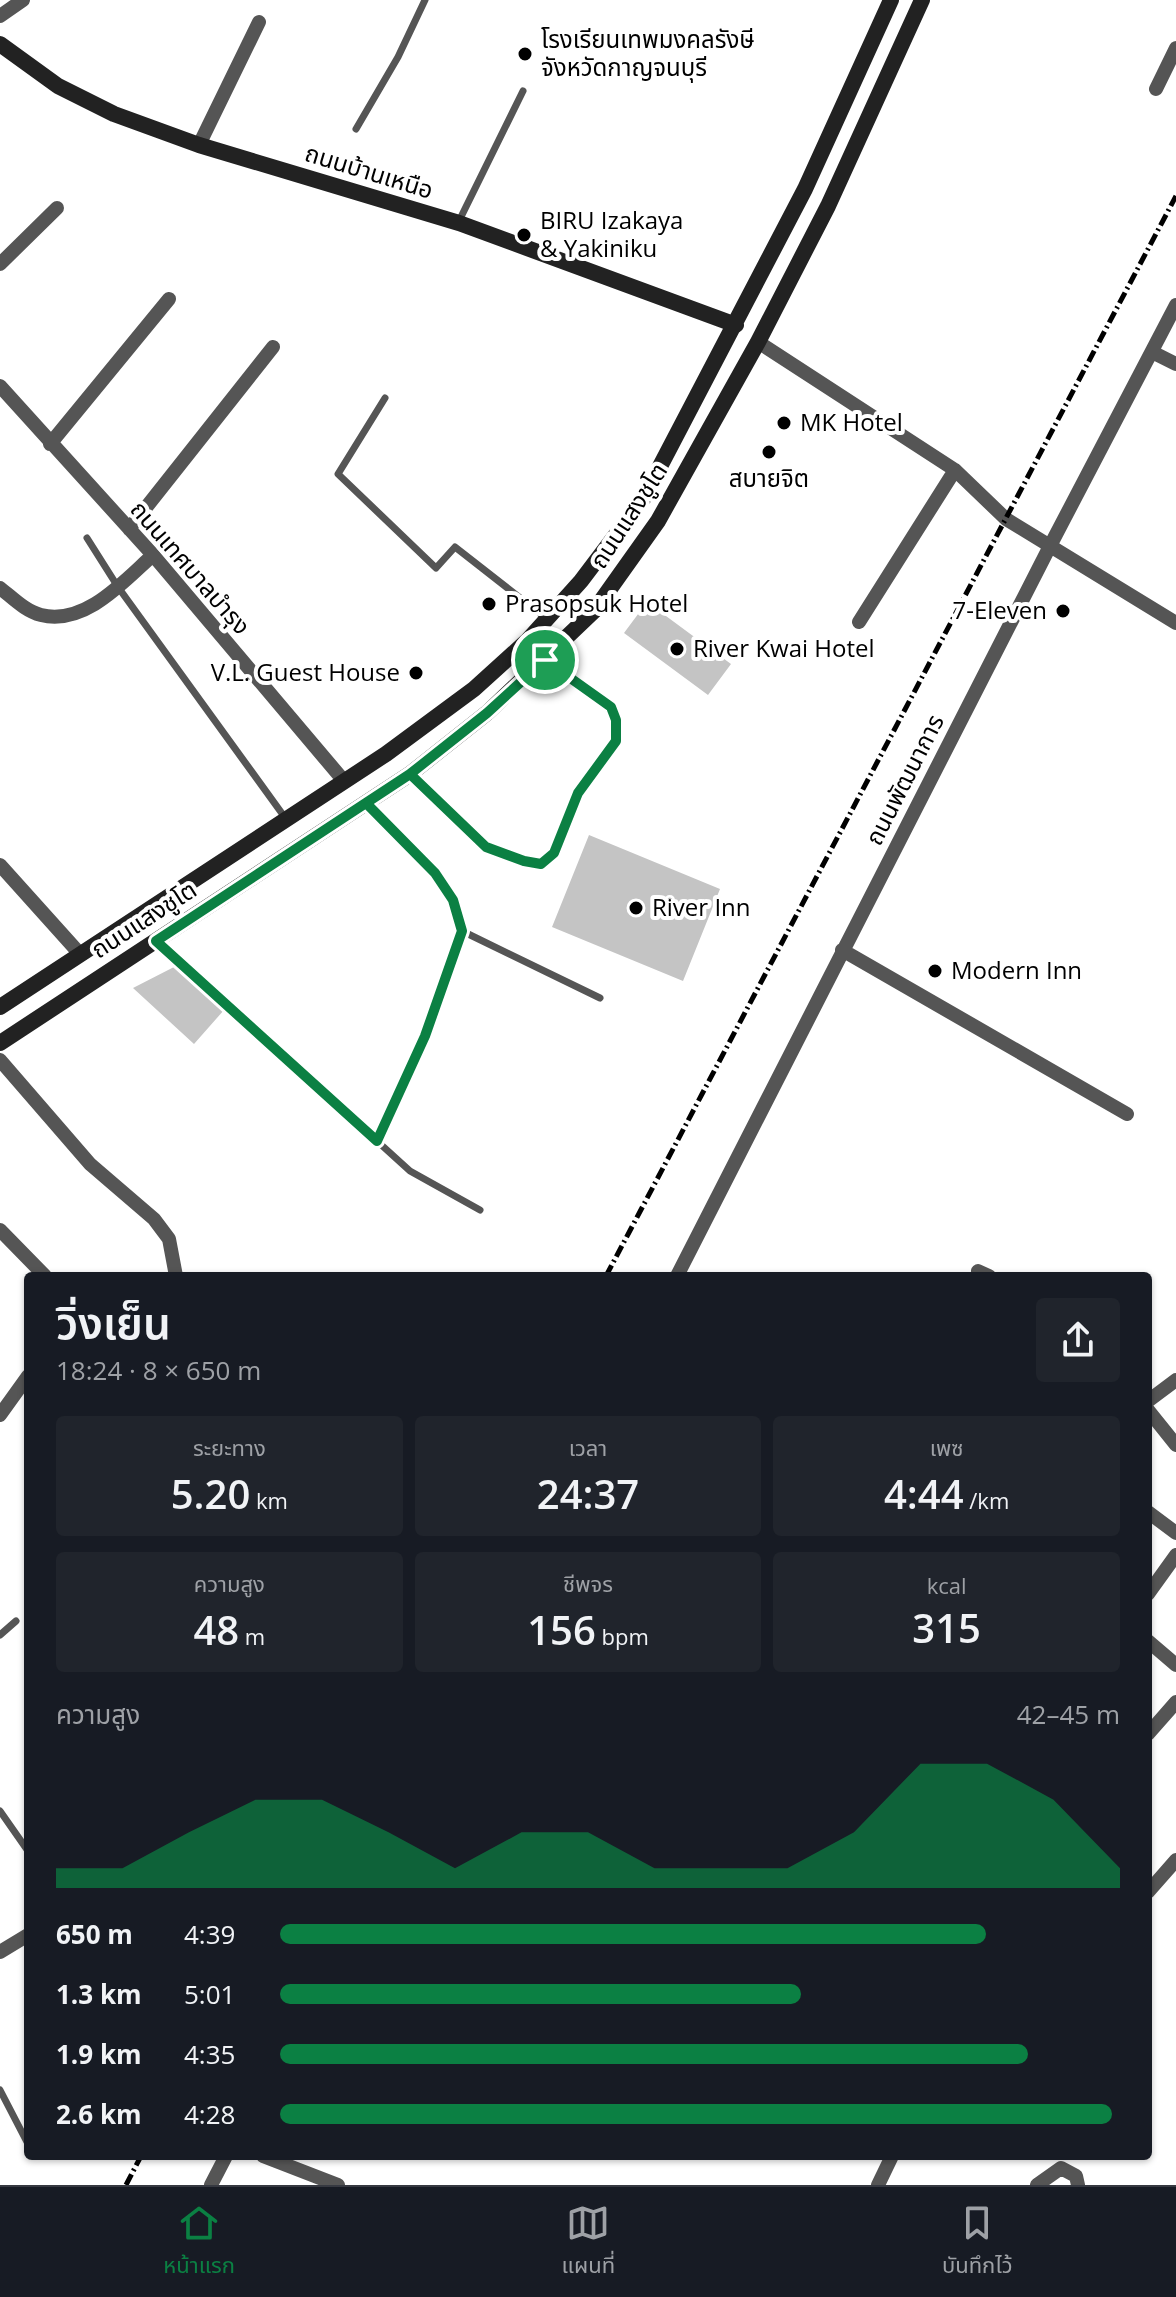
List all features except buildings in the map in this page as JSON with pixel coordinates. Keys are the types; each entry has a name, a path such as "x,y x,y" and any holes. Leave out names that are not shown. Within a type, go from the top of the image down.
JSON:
{"main road":[{"name":"ถนนแสงชูโต","path":"0,1007 386,754 474,689 527,641 581,581 643,499 736,325 805,189 891,0"},
{"name":"ถนนแสงชูโต","path":"0,1043 410,774 487,713 594,611 658,521 758,342 828,206 922,0"},
{"path":"874,38 899,50"},
{"name":"ถนนบ้านเหนือ","path":"0,44 58,86 114,114 199,145 459,223 736,325"},
{"path":"527,641 545,660"}],"street":[{"path":"0,16 23,0"},
{"path":"199,145 259,22"},
{"path":"1156,89 1176,48"},
{"path":"0,264 57,208"},
{"path":"50,444 169,299"},
{"name":"ถนนพัฒนาการ","path":"679,1272 1176,305"},
{"path":"758,342 955,470 1006,519 1176,623"},
{"path":"129,529 273,347"},
{"path":"1152,352 1176,364"},
{"name":"ถนนเทศบาลบำรุง","path":"0,386 153,555 344,781"},
{"path":"859,622 955,470"},
{"path":"2,593 39,615 54,617 87,608 118,587 153,555"},
{"path":"0,865 80,954"},
{"path":"842,950 1127,1114"},
{"path":"0,1060 90,1164 154,1219 169,1239 175,1272"},
{"path":"1,1235 41,1272"},
{"path":"1152,1398 1176,1380"},
{"path":"0,1415 24,1382"},
{"path":"1152,1415 1176,1445"},
{"path":"1152,1515 1176,1533"},
{"path":"1152,1588 1176,1555"},
{"path":"1152,1644 1176,1665"},
{"path":"1152,1729 1176,1702"},
{"path":"1152,1887 1176,1860"},
{"path":"0,1952 24,1937"},
{"path":"211,2185 224,2160"},
{"path":"273,2160 338,2185"},
{"path":"878,2185 890,2160"},
{"path":"1037,2185 1061,2168 1076,2176 1078,2185"}],"lane":[{"path":"356,129 398,57 425,0"},
{"path":"459,223 523,91"},
{"path":"385,398 338,474 436,568 455,547 547,619"},
{"path":"87,538 118,587 286,819"},
{"path":"410,774 486,847 541,864 549,858 554,853 578,793 616,741 616,720 611,707 545,660"},
{"path":"366,803 435,873 453,900 462,931 425,1036 377,1141"},
{"path":"462,931 600,998"},
{"path":"156,941 420,1179 480,1210"},
{"path":"0,1635 16,1621"},
{"path":"0,1811 24,1845"},
{"path":"0,2090 24,2136"}],"railway":[{"path":"608,1272 1176,196"},
{"path":"126,2185 139,2160"}],"place":[{"name":"โรงเรียนเทพมงคลรังษี จังหวัดกาญจนบุรี","path":"525,54"},
{"name":"BIRU Izakaya & Yakiniku","path":"524,235"},
{"name":"MK Hotel","path":"784,423"},
{"name":"สบายจิต","path":"769,452"},
{"name":"Prasopsuk Hotel","path":"489,604"},
{"name":"7-Eleven","path":"1063,611"},
{"name":"River Kwai Hotel","path":"677,649"},
{"name":"V.L. Guest House","path":"416,673"},
{"name":"River Inn","path":"636,908"},
{"name":"Modern Inn","path":"935,971"}],"route":[{"path":"545,660 487,713 410,774 156,941 377,1141 425,1036 462,931 453,900 435,873 366,803 410,774 486,847 541,864 549,858 554,853 578,793 616,741 616,720 611,707 545,660"}]}
